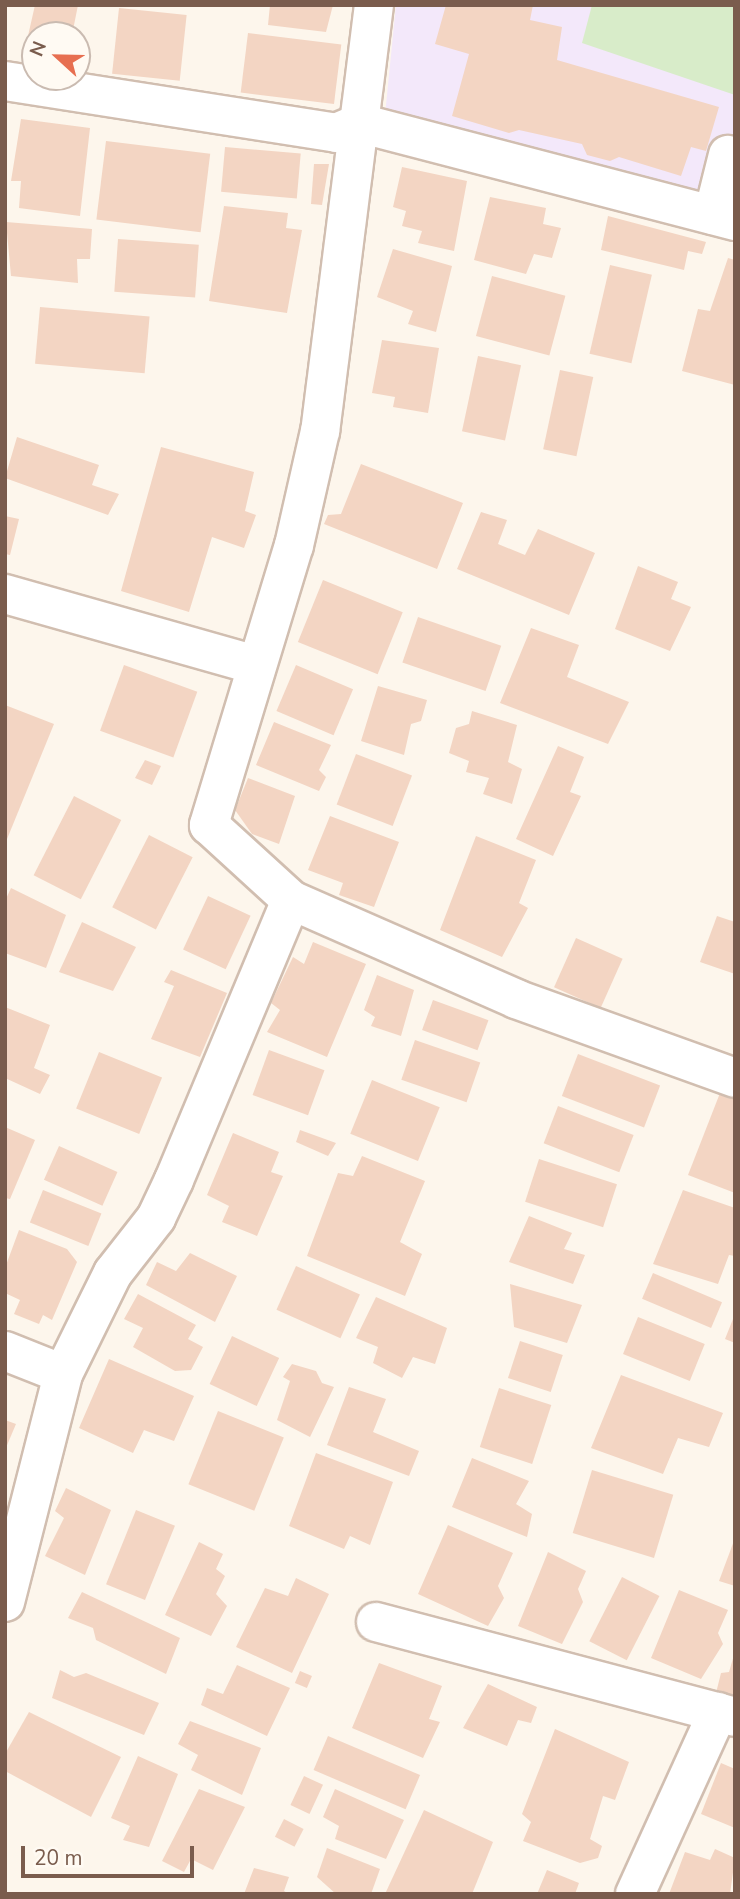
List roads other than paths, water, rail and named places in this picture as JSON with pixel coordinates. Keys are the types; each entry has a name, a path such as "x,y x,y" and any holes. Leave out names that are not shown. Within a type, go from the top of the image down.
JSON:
{"street":[{"path":"374,5 320,430 294,545 209,825 291,900 516,999 735,1078"},
{"path":"5,81 336,133 359,122 724,218 728,155"},
{"path":"5,594 256,665"},
{"path":"5,1602 63,1374 113,1273 156,1218 291,900"},
{"path":"5,1350 63,1374"},
{"path":"376,1622 726,1714 635,1894"}]}
